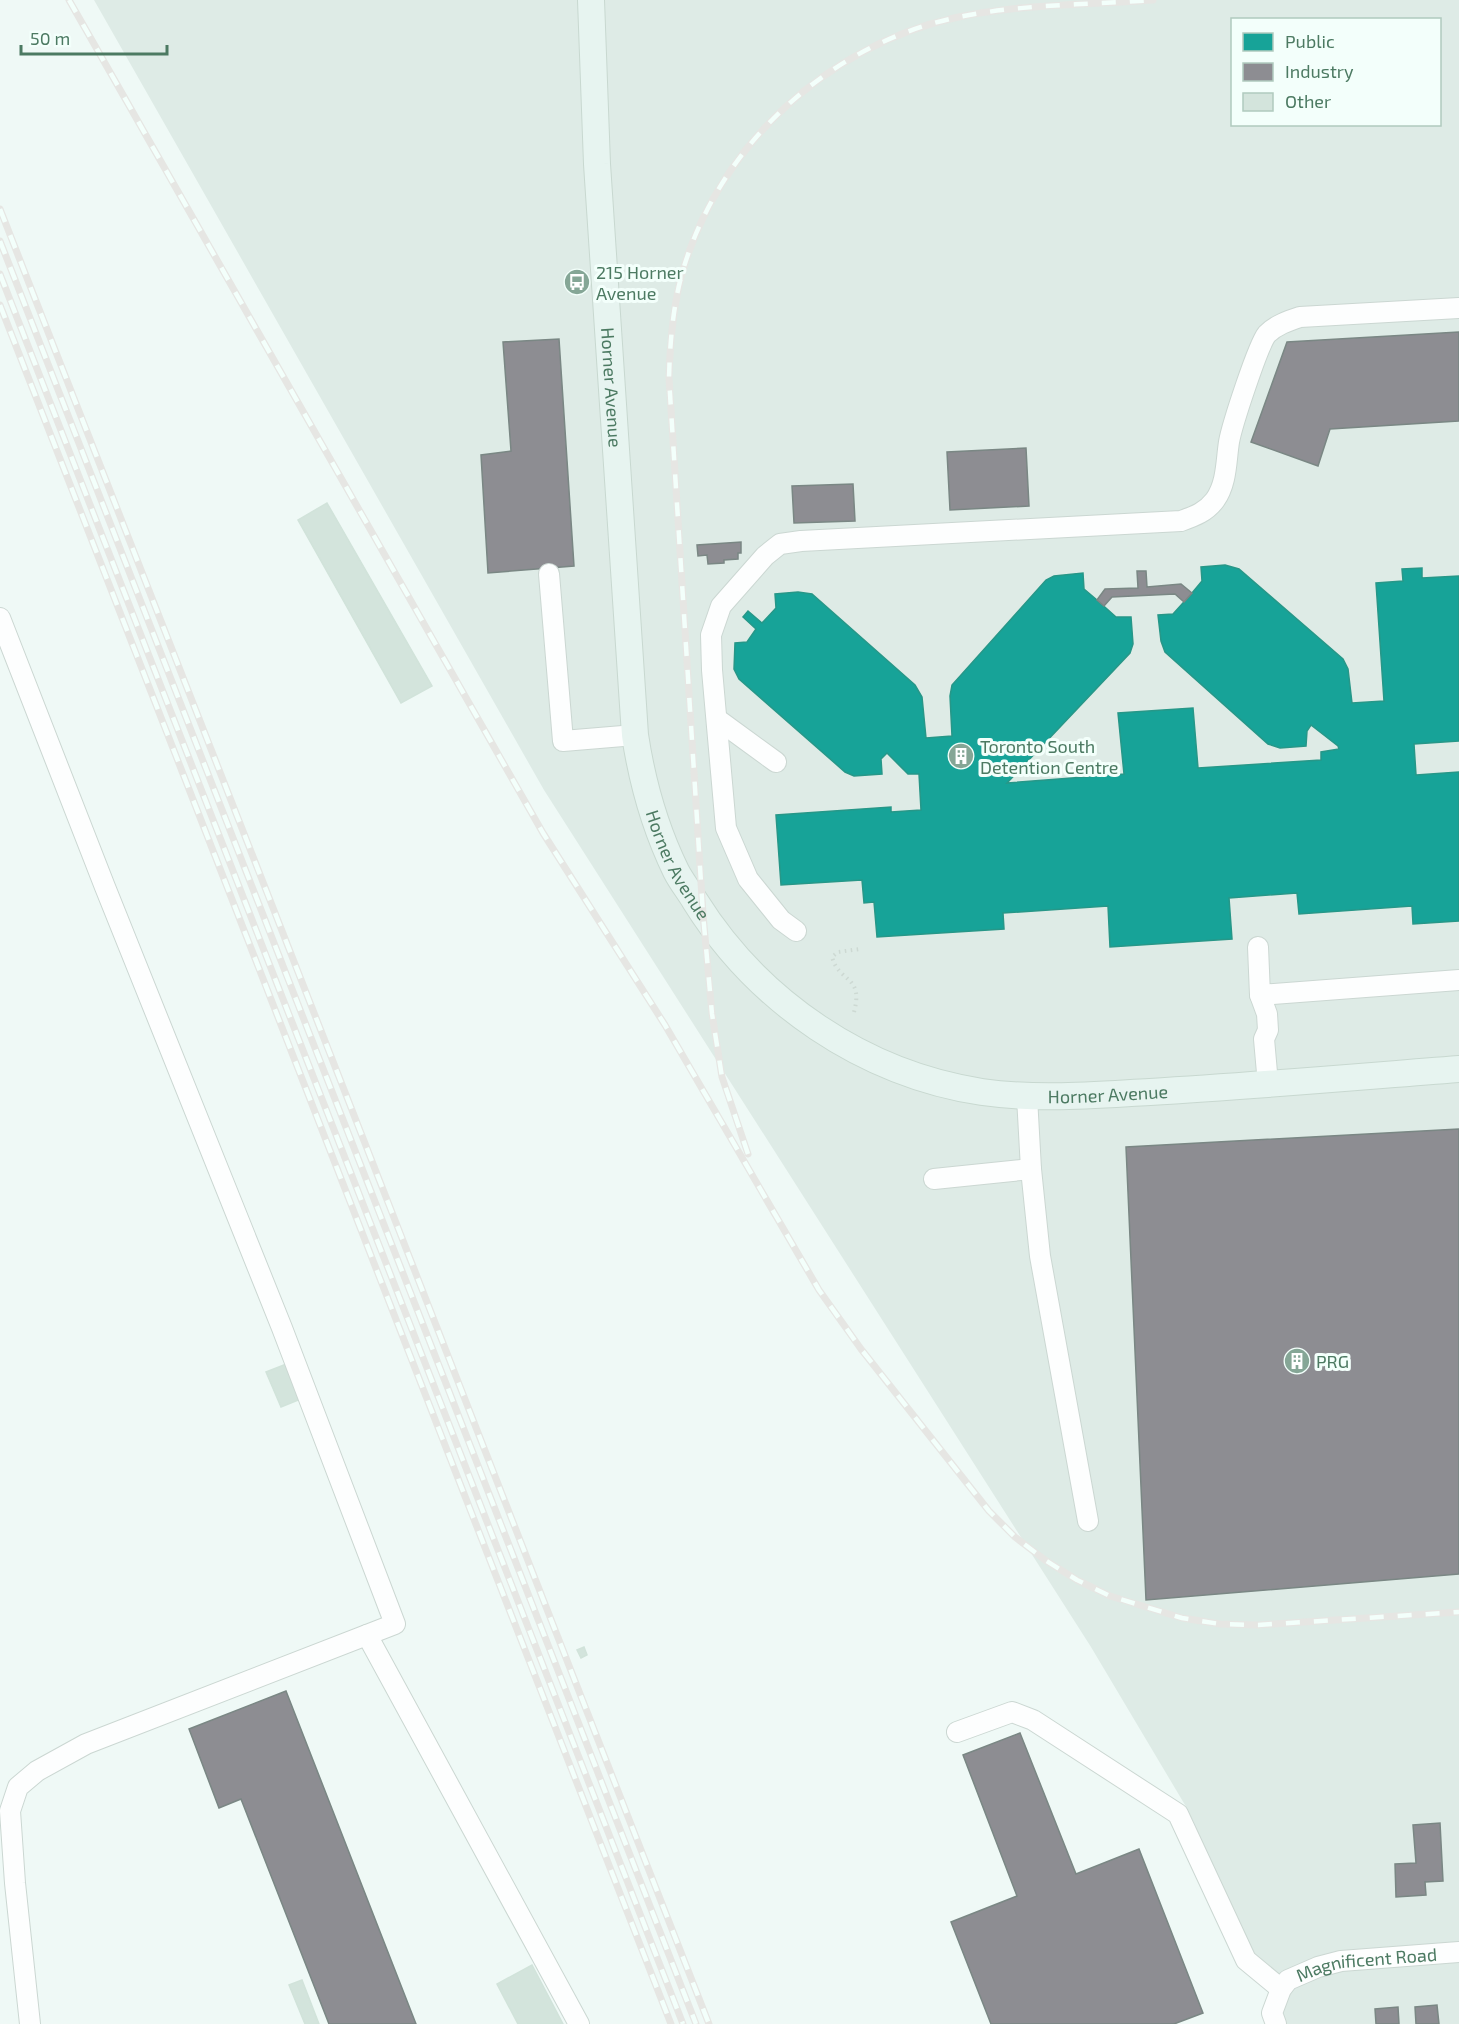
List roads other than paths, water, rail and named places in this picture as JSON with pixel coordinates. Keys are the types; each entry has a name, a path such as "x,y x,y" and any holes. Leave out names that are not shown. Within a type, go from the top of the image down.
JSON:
{"main road":[{"name":"Horner Avenue","path":"591,0 598,187 635,735 645,787 659,830 677,872 727,947 753,976 783,1002 822,1030 874,1059 907,1073 981,1092 1027,1096 1132,1093 1459,1069"}],"street":[{"path":"796,931 781,921 748,879 726,828 711,635 721,606 765,556 780,544 801,541 1181,521 1202,514 1216,499 1222,487 1233,425 1267,334 1282,323 1300,317 1459,308"},
{"path":"549,574 563,741 635,735"},
{"path":"0,618 282,1328 395,1624 86,1744 46,1764 18,1787 10,1811 30,2024"},
{"path":"717,719 776,762"},
{"path":"1258,947 1261,997 1267,1014 1268,1030 1264,1039 1268,1084"},
{"path":"1261,997 1459,980"},
{"path":"1027,1096 1031,1169 1040,1256 1088,1521"},
{"path":"934,1179 1031,1169"},
{"path":"367,1635 579,2024"},
{"path":"957,1732 1012,1712 1033,1720 1178,1814 1246,1960 1281,1989 1272,2013 1276,2024"},
{"name":"Magnificent Road","path":"1281,1989 1288,1980 1341,1960 1459,1952"}],"railway":[{"path":"69,0 543,833 665,1025 819,1290 861,1349 989,1511 1015,1537 1045,1560 1077,1580 1110,1596 1182,1618 1220,1624 1258,1625 1459,1612"},
{"path":"748,1154 722,1077 712,1014 703,914 669,378 673,323 683,270 700,224 723,182 752,143 785,108 822,77 863,52 907,32 978,13 1028,7 1153,0"},
{"path":"0,209 709,2024"},
{"path":"0,241 696,2024"},
{"path":"0,274 683,2024"},
{"path":"0,305 671,2024"}],"place":[{"name":"215 Horner Avenue","path":"577,282"},
{"name":"Toronto South Detention Centre","path":"961,756"},
{"name":"PRG","path":"1297,1361"}]}
